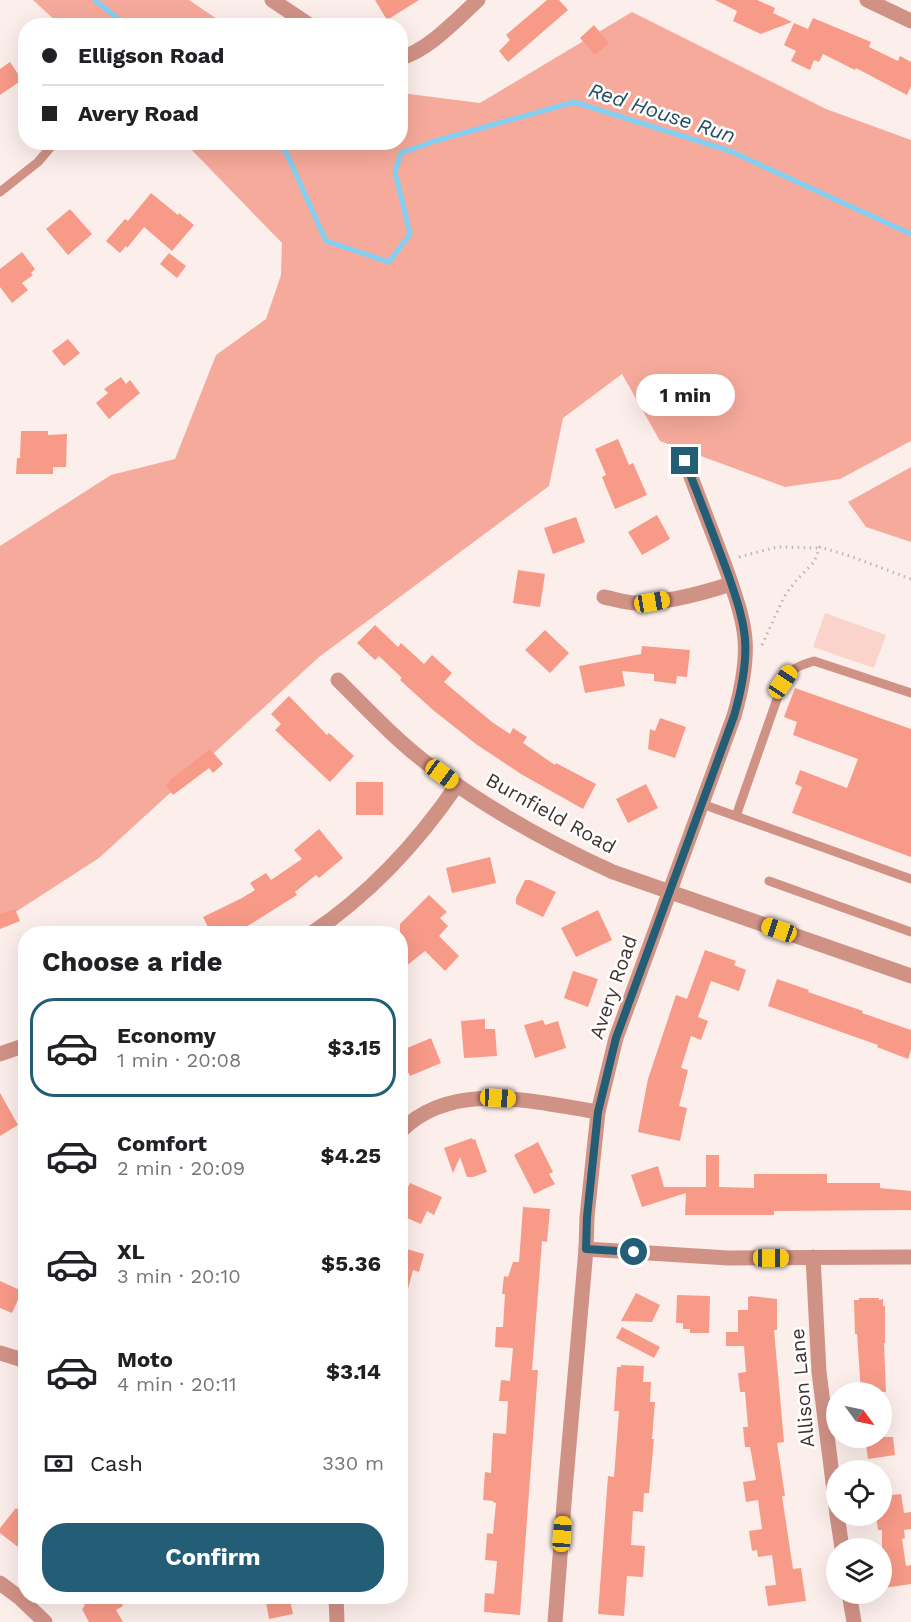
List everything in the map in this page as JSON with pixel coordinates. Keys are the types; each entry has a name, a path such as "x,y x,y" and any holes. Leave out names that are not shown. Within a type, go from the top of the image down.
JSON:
{"street":[{"path":"272,0 299,18"},
{"path":"408,56 425,46 478,0"},
{"path":"867,0 911,21"},
{"name":"Avery Road","path":"555,1622 587,1217 598,1112 616,1038 734,716 744,669 746,642 743,618 685,461"},
{"path":"604,597 636,603 652,602 703,593 731,584"},
{"name":"Burnfield Road","path":"338,680 427,763 525,827 578,856 613,872 911,976"},
{"path":"321,926 381,877 413,843 457,784"},
{"path":"0,1054 18,1048"},
{"path":"408,1125 415,1119 451,1104 484,1099 520,1099 598,1112"},
{"path":"586,1249 728,1258 911,1257"},
{"name":"Allison Lane","path":"813,1257 819,1372 830,1460"},
{"path":"0,1353 18,1359"},
{"path":"0,1583 18,1596"},
{"path":"26,1604 45,1622"},
{"path":"337,1604 338,1622"},
{"path":"851,1604 854,1622"}],"lane":[{"path":"0,192 38,162 48,150"},
{"path":"736,816 783,682 790,672 800,665 814,661 911,693"},
{"path":"702,804 911,879"},
{"path":"770,881 911,933"}],"path":[{"path":"723,562 777,547 820,547 911,579"},
{"path":"762,645 784,597 814,562 820,547"}],"shaded area":[{"path":"33,0 189,0 216,18 52,18"},
{"path":"632,12 826,109 911,140 911,441 840,479 785,487 660,441 622,374 563,418 549,486 319,657 99,858 0,922 0,546 111,475 175,459 216,355 266,319 281,275 282,243 192,150 408,150 408,94 480,103"},
{"path":"911,467 911,542 866,527 848,502"},
{"path":"825,613 886,635 874,668 813,647"}],"building":[{"path":"375,0 419,0 390,18 386,18"},
{"path":"547,0 559,0 568,10 508,62 499,51 510,40 506,35"},
{"path":"715,0 757,0 775,8 773,13 792,22 761,34 733,21 737,11"},
{"path":"813,18 871,42 869,47 898,61 900,56 911,62 911,86 907,95 856,68 855,70 823,54 819,62 814,60 810,70 791,61 796,51 784,45 794,23 808,29"},
{"path":"594,25 609,43 595,55 580,38"},
{"path":"10,62 18,74 18,83 0,95 0,69"},
{"path":"151,193 194,225 172,251 144,227 120,253 106,241 125,219 128,221"},
{"path":"70,209 92,234 68,255 46,229"},
{"path":"22,252 35,269 31,273 33,275 22,283 28,290 12,303 0,287 0,269"},
{"path":"169,253 186,266 177,278 160,264"},
{"path":"68,339 80,353 64,366 52,351"},
{"path":"121,377 126,384 130,380 140,393 109,419 96,403 108,393 104,389"},
{"path":"21,431 48,431 48,435 67,434 66,467 53,467 53,474 16,474 17,458 20,458"},
{"path":"618,439 629,465 633,463 647,495 615,509 602,477 606,475 595,449"},
{"path":"657,515 670,539 642,555 628,532"},
{"path":"576,517 585,542 553,554 544,528"},
{"path":"518,570 545,574 540,607 513,603"},
{"path":"375,625 398,647 401,643 424,664 432,655 452,673 444,682 492,722 510,734 513,728 527,737 523,743 555,765 556,763 596,784 583,809 521,774 476,744 433,710 400,680 402,678 379,656 375,660 357,643"},
{"path":"545,630 569,653 550,673 525,650"},
{"path":"642,646 690,650 687,677 677,676 676,684 654,681 654,674 622,671 625,686 585,693 579,666 641,654"},
{"path":"795,688 911,729 911,857 792,813 802,787 795,784 800,770 847,788 858,759 793,735 797,722 784,717"},
{"path":"289,696 327,735 329,733 354,756 330,782 275,730 281,724 271,714"},
{"path":"660,718 686,727 675,758 648,749 650,729 655,731"},
{"path":"210,749 223,764 213,773 209,768 173,795 166,786 169,781"},
{"path":"356,782 383,782 383,815 356,815"},
{"path":"646,784 658,808 628,823 616,799"},
{"path":"319,829 343,858 319,878 316,875 295,892 297,895 251,924 247,926 208,926 203,917 255,890 250,883 266,873 271,880 302,859 294,850"},
{"path":"490,857 496,883 452,893 446,868"},
{"path":"525,880 530,880 556,892 543,917 516,904 516,898"},
{"path":"429,895 447,912 440,918 448,926 439,936 459,956 445,971 425,951 408,965 408,926 400,926"},
{"path":"15,909 20,921 0,929 0,914"},
{"path":"598,910 612,940 576,957 561,928"},
{"path":"705,950 736,961 734,965 746,970 739,991 711,981 698,1017 708,1021 701,1040 691,1036 681,1068 688,1070 679,1106 687,1108 680,1141 638,1132 648,1079 676,995 687,999"},
{"path":"573,971 598,979 588,1007 564,998"},
{"path":"777,979 911,1030 911,1050 908,1059 877,1047 878,1045 768,1006"},
{"path":"485,1019 485,1029 495,1029 497,1056 464,1058 461,1021"},
{"path":"543,1020 545,1025 558,1021 566,1048 535,1058 524,1025"},
{"path":"431,1038 441,1063 410,1076 408,1073 408,1048"},
{"path":"0,1093 18,1125 0,1136"},
{"path":"475,1139 487,1172 467,1177 460,1157 453,1173 444,1148"},
{"path":"538,1142 553,1172 549,1174 555,1184 534,1194 514,1155"},
{"path":"706,1155 719,1155 719,1187 754,1188 754,1174 827,1174 827,1183 880,1183 880,1188 911,1191 911,1210 774,1211 774,1215 685,1215 686,1193 642,1207 631,1175 658,1166 664,1187 706,1187"},
{"path":"410,1183 442,1197 434,1215 427,1211 421,1224 408,1218"},
{"path":"523,1207 550,1209 547,1242 542,1241 532,1370 538,1370 520,1615 484,1612 485,1593 494,1594 497,1561 485,1560 487,1533 493,1534 496,1503 483,1500 485,1472 491,1473 493,1433 506,1434 508,1401 499,1401 501,1380 510,1381 513,1348 495,1347 496,1327 503,1327 504,1276 508,1277 513,1262 519,1262"},
{"path":"408,1249 424,1254 419,1272 413,1270 408,1289"},
{"path":"0,1281 18,1289 18,1300 12,1313 0,1308"},
{"path":"636,1293 660,1305 652,1322 621,1321"},
{"path":"677,1295 710,1296 709,1333 690,1333 690,1329 683,1329 683,1323 676,1323"},
{"path":"748,1297 777,1299 777,1330 774,1330 784,1442 777,1443 785,1496 782,1496 793,1569 801,1568 806,1601 768,1606 765,1586 776,1585 772,1555 758,1557 757,1550 752,1551 749,1531 762,1529 758,1500 746,1502 743,1482 756,1480 750,1447 745,1447 743,1427 748,1427 745,1392 740,1392 738,1373 746,1372 744,1346 726,1346 726,1332 738,1332 738,1310 748,1310"},
{"path":"859,1298 883,1299 886,1382 860,1382 854,1300 859,1300"},
{"path":"622,1327 660,1347 654,1358 616,1338"},
{"path":"621,1365 644,1366 643,1382 651,1382 650,1402 655,1402 649,1493 644,1493 643,1512 633,1511 631,1545 645,1546 643,1577 627,1576 624,1616 598,1614 608,1476 614,1477 619,1411 614,1411 617,1367"},
{"path":"893,1437 895,1455 868,1459 866,1448 892,1448"},
{"path":"901,1494 904,1513 911,1512 911,1529 904,1530 905,1538 902,1539 906,1566 911,1565 911,1584 892,1587 892,1538 882,1538 882,1530 878,1530 877,1526 892,1526 892,1495"},
{"path":"16,1508 18,1509 18,1547 0,1533 0,1528"},
{"path":"122,1604 123,1606 116,1610 123,1622 89,1622 82,1609 84,1605"},
{"path":"266,1604 291,1604 293,1614 269,1619"}],"waterway":[{"name":"Red House Run","path":"95,0 117,18"},
{"name":"Red House Run","path":"284,150 326,241 389,262 410,234 395,172 401,153 435,141 574,102 730,151 911,234"}],"route":[{"path":"634,1252 586,1249 598,1112 616,1038 734,716 740,696 745,661 746,642 743,618 685,461"}]}
